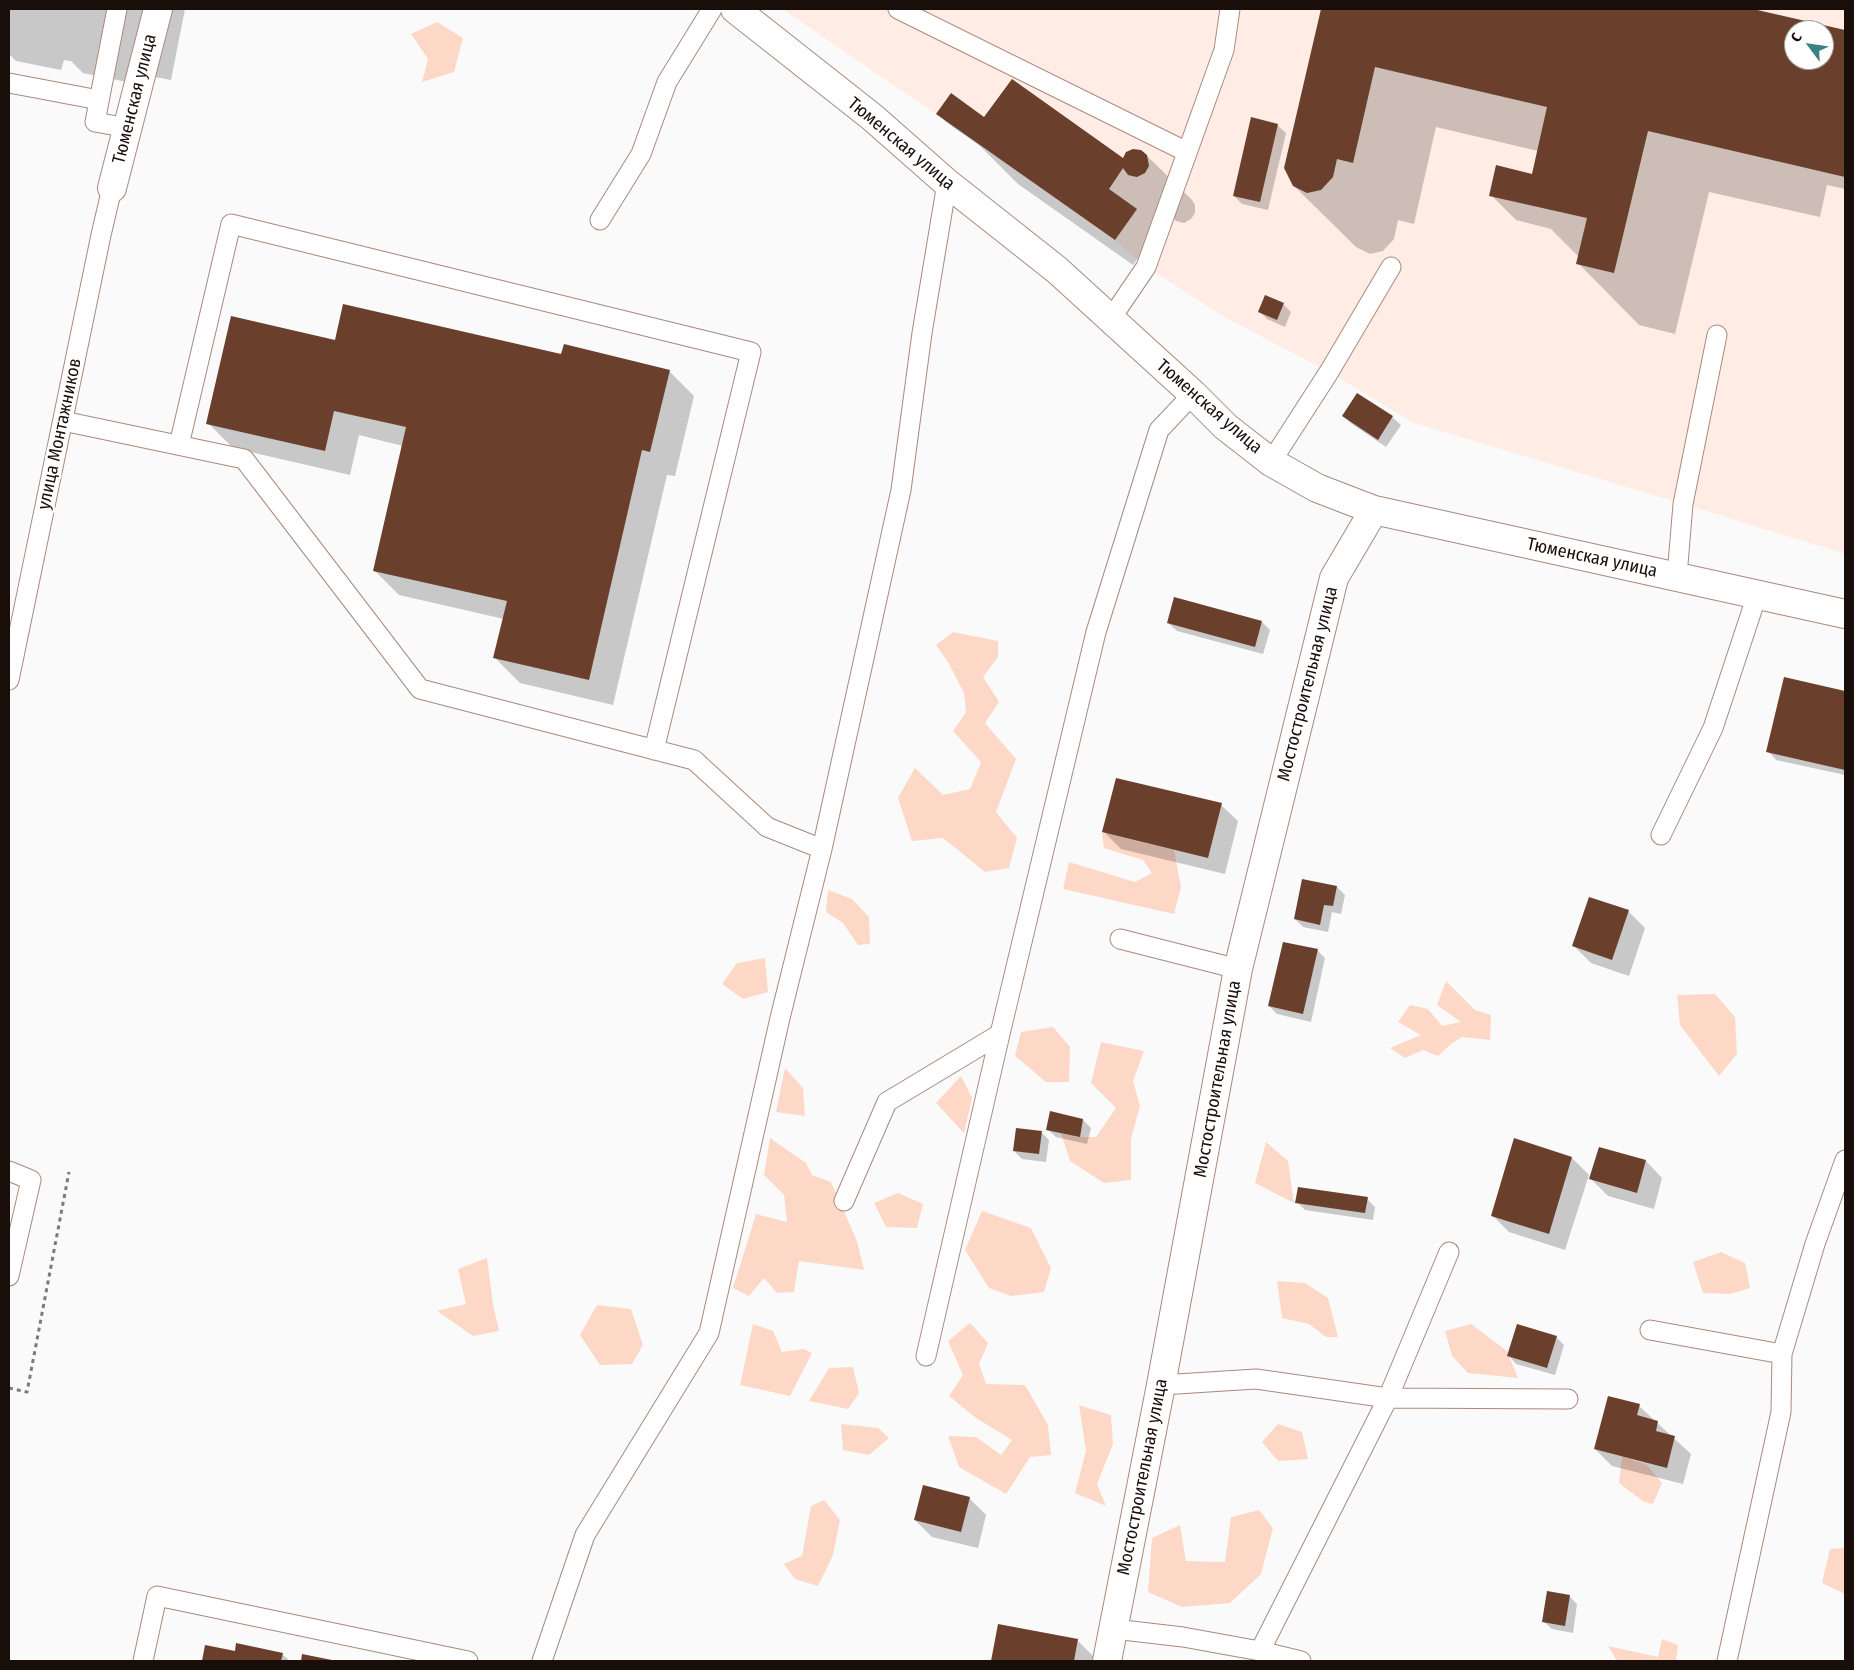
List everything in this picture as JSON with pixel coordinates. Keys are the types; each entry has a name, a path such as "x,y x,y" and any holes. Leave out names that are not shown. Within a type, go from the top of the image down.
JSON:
{"street":[{"name":"Тюменская улица","path":"112,188 158,9"},
{"name":"Тюменская улица","path":"735,9 872,118 946,182 1057,270 1193,394 1226,427 1271,462 1317,488 1374,510 1845,614"},
{"name":"Мостостроительная улица","path":"1107,1661 1161,1385 1238,969 1334,578 1374,510"}],"lane":[{"path":"117,9 95,122 128,128"},
{"path":"600,220 641,154 667,82 712,9"},
{"path":"898,9 1188,152"},
{"path":"1110,320 1146,267 1224,50 1230,9"},
{"path":"9,83 99,100"},
{"path":"542,1661 585,1535 709,1333 780,1018 822,849 901,490 922,333 946,182"},
{"name":"улица Монтажников","path":"9,680 112,188"},
{"path":"179,445 232,224 751,352 654,750"},
{"path":"1271,462 1329,372 1392,267"},
{"path":"1677,576 1683,504 1717,335"},
{"path":"926,1356 1000,1034 1096,632 1160,430 1193,394"},
{"path":"63,421 244,459 420,689 694,760 767,827 822,849"},
{"path":"1661,834 1712,728 1757,595"},
{"path":"1120,939 1238,969"},
{"path":"844,1200 887,1102 1000,1034"},
{"path":"1727,1661 1781,1412 1782,1354 1815,1244 1845,1160"},
{"path":"9,1172 30,1180 9,1276"},
{"path":"1260,1651 1388,1398 1448,1252"},
{"path":"1650,1330 1782,1354"},
{"path":"1161,1385 1256,1379 1388,1398 1568,1399"},
{"path":"143,1661 157,1596 468,1661"},
{"path":"1114,1629 1184,1637 1260,1651 1301,1661"}],"path":[{"path":"9,1388 27,1392 69,1172"}],"shaded area":[{"path":"782,9 1845,9 1845,554 1414,423 1329,372 1226,318 1146,267 1115,240 936,114"},
{"path":"437,22 463,38 454,72 422,82 428,59 411,34"},
{"path":"953,632 998,641 998,657 983,677 999,702 985,723 1016,759 996,812 1017,838 1009,868 985,872 943,838 912,841 898,798 915,768 943,795 970,789 981,762 953,731 966,712 964,693 948,662 936,645"},
{"path":"1102,832 1174,850 1181,887 1174,914 1063,889 1069,862 1135,882 1152,873 1143,860 1104,848"},
{"path":"828,890 852,899 869,917 870,944 858,945 843,923 826,912"},
{"path":"765,958 768,992 743,999 722,984 737,963"},
{"path":"1446,981 1475,1010 1491,1015 1490,1040 1462,1037 1438,1056 1423,1050 1405,1058 1390,1048 1421,1035 1398,1022 1410,1005 1428,1009 1442,1026 1461,1022 1437,1005"},
{"path":"1715,994 1735,1017 1737,1054 1719,1076 1680,1025 1677,995"},
{"path":"1053,1027 1070,1047 1069,1082 1046,1082 1015,1056 1021,1032"},
{"path":"1101,1042 1144,1051 1133,1081 1140,1106 1131,1139 1131,1180 1104,1183 1070,1161 1061,1133 1080,1137 1096,1137 1116,1108 1091,1083"},
{"path":"785,1068 803,1088 805,1116 776,1112"},
{"path":"961,1076 972,1098 964,1133 936,1103"},
{"path":"770,1138 806,1163 812,1175 831,1182 857,1241 864,1270 799,1261 794,1292 777,1293 764,1278 749,1296 733,1288 756,1214 787,1222 784,1195 764,1175"},
{"path":"1266,1142 1288,1161 1294,1203 1255,1183"},
{"path":"898,1193 923,1204 917,1228 886,1227 874,1203"},
{"path":"982,1211 1031,1228 1051,1268 1044,1292 1011,1296 989,1288 965,1250"},
{"path":"1721,1252 1745,1263 1750,1288 1730,1294 1703,1293 1693,1262"},
{"path":"487,1258 493,1304 499,1331 473,1336 437,1311 466,1304 458,1269"},
{"path":"1277,1281 1305,1283 1328,1298 1338,1337 1326,1337 1309,1324 1282,1318"},
{"path":"597,1305 631,1309 643,1345 632,1364 600,1365 580,1335"},
{"path":"970,1323 988,1343 979,1364 986,1384 1025,1385 1048,1425 1051,1455 1030,1457 1006,1494 959,1467 948,1436 976,1437 1001,1455 1012,1440 976,1418 949,1396 963,1375 948,1341"},
{"path":"753,1324 773,1331 782,1352 804,1349 812,1353 790,1396 740,1385"},
{"path":"1471,1324 1507,1351 1518,1378 1468,1373 1452,1356 1445,1331"},
{"path":"853,1367 859,1393 848,1409 809,1401 829,1368"},
{"path":"1079,1405 1111,1415 1113,1444 1097,1484 1106,1506 1075,1493 1086,1451"},
{"path":"841,1424 878,1428 889,1438 869,1455 843,1450"},
{"path":"1278,1424 1302,1432 1308,1459 1278,1461 1262,1442"},
{"path":"1622,1456 1647,1465 1662,1483 1653,1504 1644,1502 1619,1483"},
{"path":"824,1500 840,1520 833,1555 818,1586 795,1579 784,1564 802,1556 811,1506"},
{"path":"1259,1510 1273,1528 1261,1574 1230,1603 1182,1607 1148,1592 1152,1538 1180,1525 1186,1561 1225,1562 1231,1517"},
{"path":"1845,1548 1845,1594 1822,1583 1830,1549"},
{"path":"1662,1639 1678,1645 1676,1661 1617,1661 1608,1646 1658,1657"}],"building":[{"path":"1321,9 1753,9 1801,20 1784,20 1784,70 1834,70 1834,27 1845,30 1845,177 1648,131 1614,273 1576,264 1587,218 1489,196 1496,165 1532,174 1547,107 1375,67 1353,163 1337,159 1333,177 1321,190 1307,193 1293,186 1284,168"},
{"path":"1012,79 1123,158 1126,152 1133,149 1141,150 1147,155 1149,166 1145,173 1137,177 1132,176 1128,175 1123,168 1109,189 1137,209 1115,240 936,114 951,93 984,117"},
{"path":"1251,117 1278,124 1260,202 1233,196"},
{"path":"1265,295 1284,303 1277,320 1258,312"},
{"path":"343,304 561,354 564,344 670,370 650,452 642,450 589,680 493,658 507,601 373,571 406,427 334,411 325,451 206,424 231,316 335,340"},
{"path":"1357,393 1393,416 1378,440 1342,416"},
{"path":"1174,597 1262,621 1255,647 1167,623"},
{"path":"1784,677 1845,691 1845,770 1766,752"},
{"path":"1116,778 1222,803 1208,858 1102,832"},
{"path":"1302,879 1337,886 1333,906 1324,905 1320,925 1294,919"},
{"path":"1589,897 1629,910 1612,960 1572,946"},
{"path":"1283,942 1318,949 1303,1014 1268,1006"},
{"path":"1050,1111 1083,1119 1080,1137 1046,1130"},
{"path":"1016,1128 1042,1131 1039,1154 1013,1151"},
{"path":"1514,1138 1572,1157 1549,1234 1491,1216"},
{"path":"1599,1147 1646,1160 1637,1193 1589,1179"},
{"path":"1298,1187 1368,1197 1365,1213 1295,1203"},
{"path":"1517,1324 1557,1336 1547,1368 1507,1356"},
{"path":"1608,1396 1640,1404 1637,1415 1658,1421 1656,1431 1675,1436 1667,1468 1594,1449"},
{"path":"923,1485 970,1497 961,1532 914,1520"},
{"path":"1547,1591 1570,1595 1565,1626 1542,1622"},
{"path":"998,1624 1078,1639 1074,1661 991,1661"},
{"path":"236,1643 283,1653 281,1661 202,1661 205,1645 235,1651"},
{"path":"302,1654 332,1660 332,1661 301,1661"}]}
